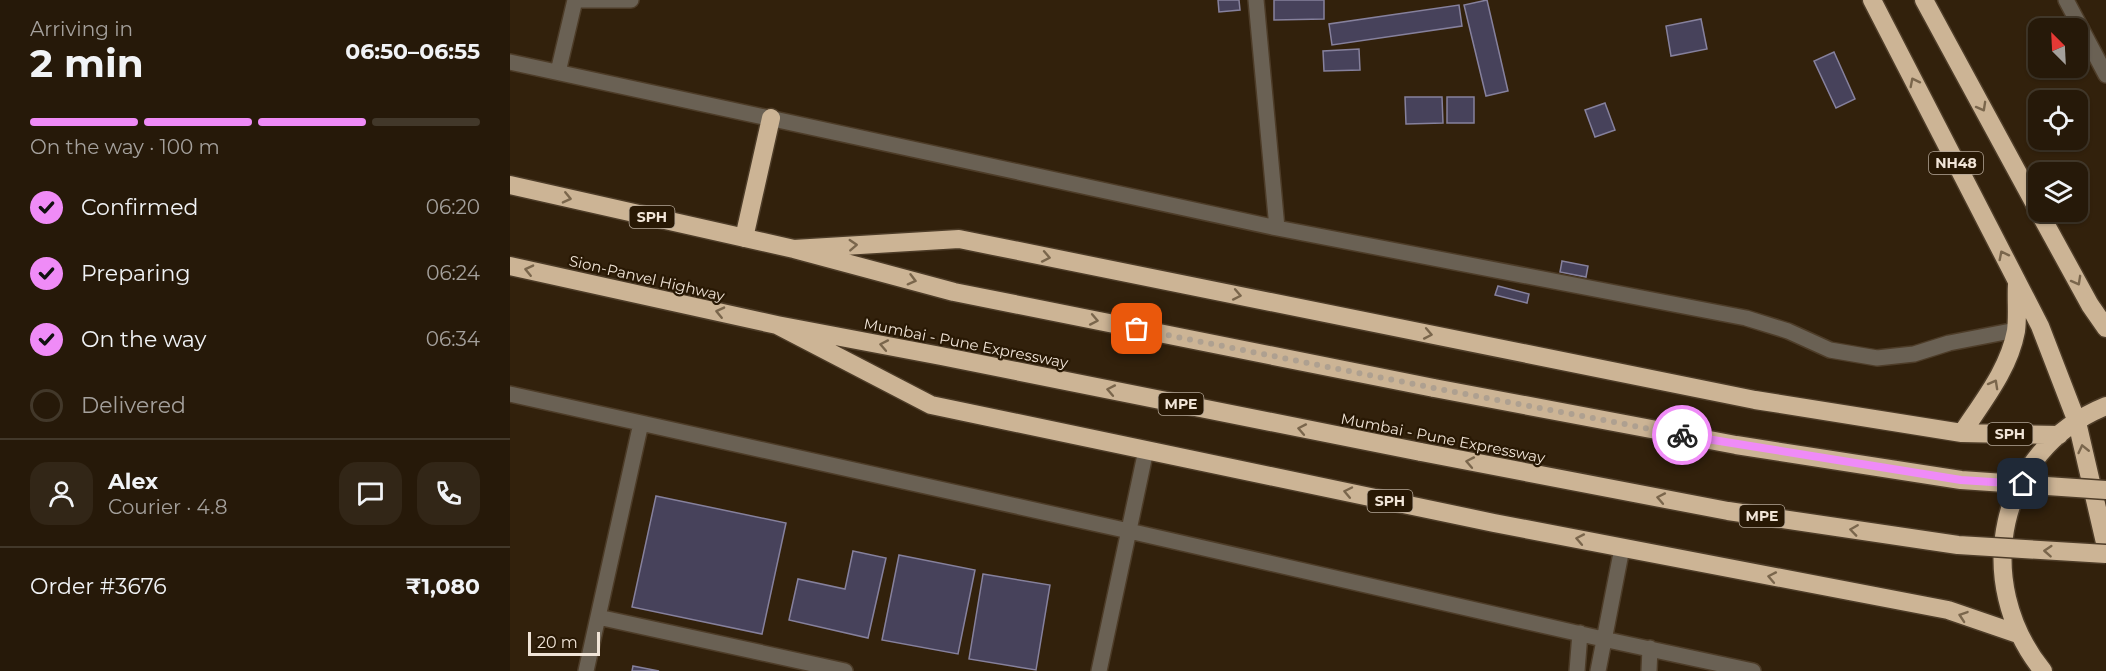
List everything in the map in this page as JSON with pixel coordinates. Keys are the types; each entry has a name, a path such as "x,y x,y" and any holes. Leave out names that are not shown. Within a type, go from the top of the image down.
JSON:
{"highway":[{"name":"NH48","path":"1872,0 2040,326 2077,422"},
{"name":"NH48","path":"1924,0 2028,191"},
{"path":"744,238 771,118"},
{"name":"SPH","path":"510,185 794,249 959,239 1755,400 1962,433 2059,435"},
{"name":"NH48","path":"2045,222 2090,305 2106,328"},
{"path":"794,249 954,292 1434,388 1736,445 1961,480 2106,490"},
{"name":"Sion-Panvel Highway","path":"510,266 777,325"},
{"path":"1962,433 1991,391 2006,362 2016,330 2017,282"},
{"name":"SPH","path":"777,325 931,405 1622,548 1948,610 2018,634"},
{"name":"Mumbai - Pune Expressway","path":"777,325 1421,453 1728,511 1958,545 2106,554"},
{"path":"2043,671 2018,634 2004,593 2002,571 2005,528 2019,486 2044,450 2077,422 2106,406"},
{"path":"2077,422 2106,547"}],"street":[{"path":"558,72 575,0 631,0"},
{"path":"1256,0 1277,228"},
{"path":"2066,0 2106,75"},
{"path":"510,62 1277,228 1746,318 1788,331 1830,350 1877,358 1914,354 1949,343 2016,330"},
{"path":"510,394 1754,671"},
{"path":"586,671 641,423"},
{"path":"1099,671 1146,450"},
{"path":"1598,671 1622,548"},
{"path":"598,617 845,671"},
{"path":"1577,671 1580,633"},
{"path":"1649,671 1650,648"}],"building":[{"path":"1218,0 1239,0 1240,10 1219,12"},
{"path":"1274,0 1324,0 1324,19 1274,20"},
{"path":"1487,0 1508,91 1486,96 1464,5"},
{"path":"1459,5 1462,26 1332,45 1329,24"},
{"path":"1701,19 1707,49 1671,56 1666,26"},
{"path":"1359,49 1360,70 1324,71 1323,51"},
{"path":"1834,52 1855,99 1836,108 1814,61"},
{"path":"1405,97 1442,97 1443,123 1406,124"},
{"path":"1447,97 1474,97 1474,123 1447,123"},
{"path":"1605,103 1615,130 1595,137 1585,110"},
{"path":"1562,261 1588,266 1586,277 1560,272"},
{"path":"1498,286 1529,294 1527,303 1495,295"},
{"path":"656,496 786,523 762,634 632,607"},
{"path":"853,551 886,558 868,638 789,620 798,579 845,589"},
{"path":"899,555 975,570 958,654 882,640"},
{"path":"983,574 1050,585 1036,670 969,659"},
{"path":"633,666 659,671 632,671"}],"way so far":[{"path":"1137,329 1682,435"}],"route":[{"path":"1682,435 1961,480 2023,484"}]}
